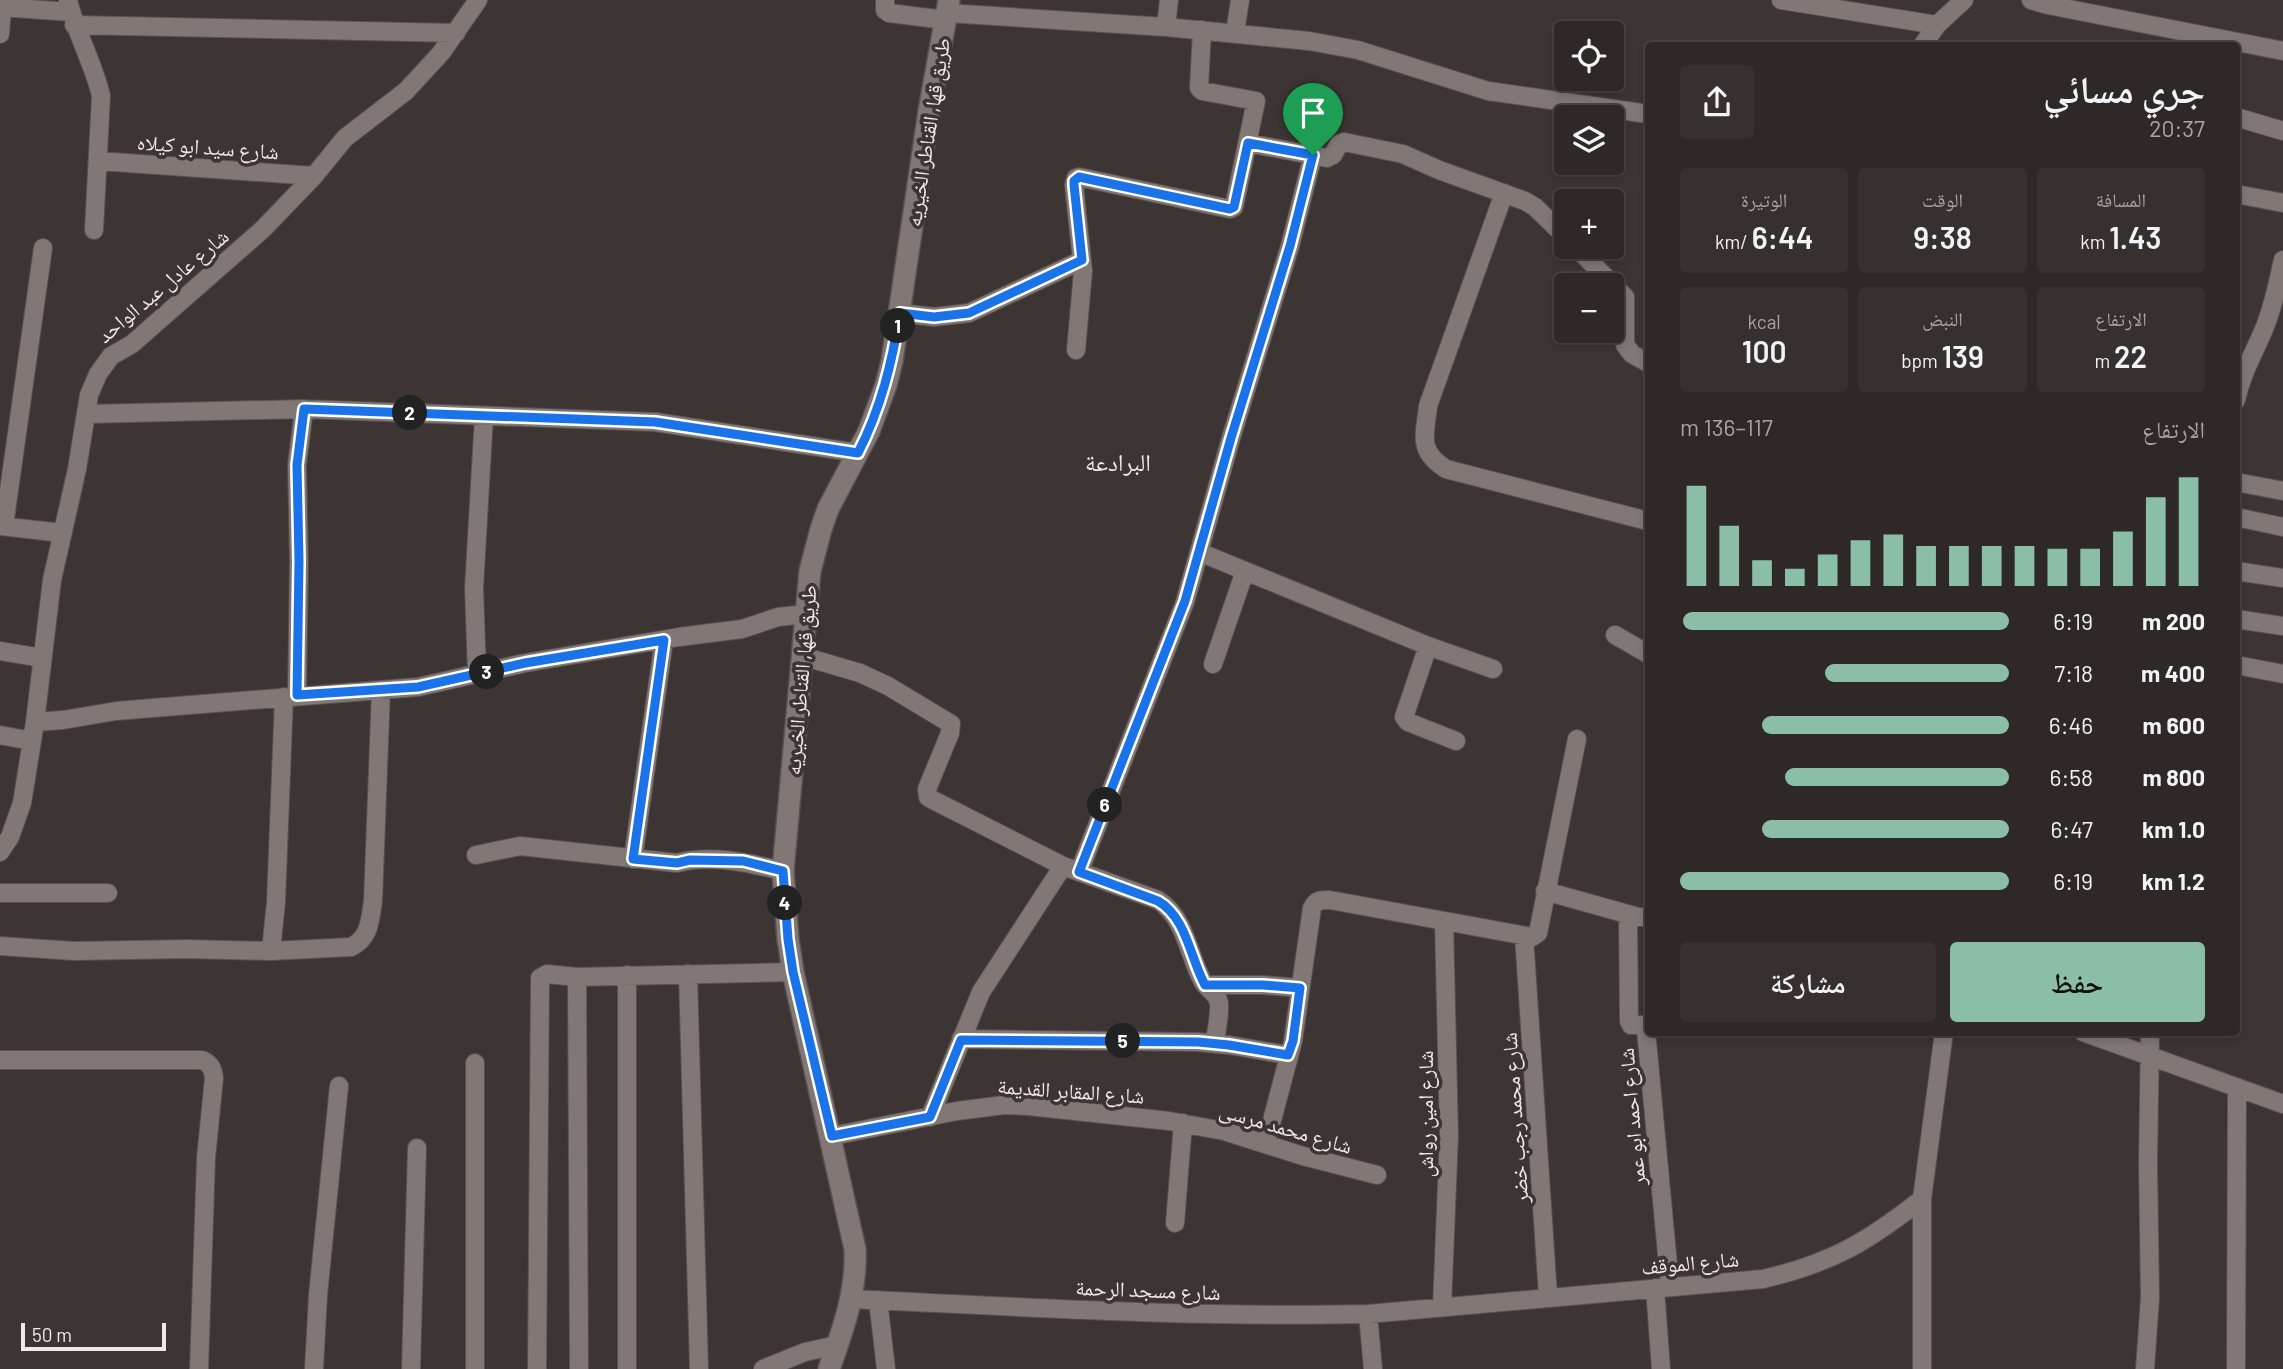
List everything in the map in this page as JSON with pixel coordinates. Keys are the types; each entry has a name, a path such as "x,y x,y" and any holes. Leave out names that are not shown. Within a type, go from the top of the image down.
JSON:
{"street":[{"name":"شارع عادل عبد الواحد","path":"0,852 10,837 8,818 22,803 52,580 77,470 89,395 98,373 111,356 132,344 247,243 314,176 345,138 406,92 441,53 478,0"},
{"path":"885,0 889,13 947,11 1166,27 1338,46 1464,84 1514,96 1645,114"},
{"path":"1166,27 1168,0"},
{"path":"1235,33 1240,0"},
{"path":"1781,0 1937,25"},
{"path":"1927,42 1937,25 1964,0"},
{"path":"2031,0 2237,42"},
{"path":"0,34 1,8 456,33"},
{"name":"طريق قها, القناطر الخيريه","path":"829,1369 851,1299 856,1270 855,1249 832,1136 793,972 783,871 810,571 821,529 837,490 879,408 886,385 900,313 915,199 947,11"},
{"path":"71,12 101,96 94,230"},
{"path":"1076,350 1082,260 1074,185 1076,178 1230,209 1234,207 1256,101 1202,91 1199,88 1202,30"},
{"path":"2240,43 2283,51"},
{"path":"2240,118 2283,131"},
{"path":"1248,143 1330,157 1341,142 1383,149 1414,158 1535,206 1554,225"},
{"path":"930,1117 988,978 1071,869 1169,645 1185,601 1290,246 1313,155"},
{"name":"شارع سيد ابو كيلاه","path":"99,161 314,176"},
{"path":"1504,193 1428,406 1424,442 1432,460 1446,469 1645,520"},
{"path":"2240,195 2283,203"},
{"path":"43,248 2,526 61,533"},
{"path":"1588,259 1625,297 1625,345 1632,354 1645,361"},
{"path":"900,313 934,317 969,313 1082,260"},
{"path":"2240,383 2280,293 2283,260"},
{"path":"88,414 304,409 655,422 858,453"},
{"path":"271,951 299,561 297,465 304,409"},
{"path":"477,674 474,588 484,416"},
{"path":"2240,483 2283,491"},
{"path":"2240,518 2283,527"},
{"path":"1199,552 1429,646 1493,669"},
{"path":"1213,664 1245,571"},
{"path":"2240,572 2283,579"},
{"path":"35,722 128,710 418,687 525,663 742,629 778,617 806,614"},
{"path":"2240,620 2283,626"},
{"path":"1615,635 1645,652"},
{"path":"633,859 664,640"},
{"path":"1429,646 1404,717 1408,722 1456,741"},
{"path":"0,651 42,658"},
{"path":"802,656 870,677 951,724 950,733 927,789 931,799 1071,869 1166,905 1178,919 1205,985 1215,994 1219,1003 1215,1043"},
{"path":"2240,667 2283,674"},
{"path":"0,946 75,951 271,951 351,947 360,942 368,929 373,901 381,690"},
{"path":"0,735 32,741"},
{"path":"1266,1143 1293,1041 1312,908 1319,900 1532,937 1538,933 1577,740"},
{"path":"477,855 520,846 677,863 690,860 743,861 783,871"},
{"path":"1545,891 1645,917"},
{"path":"0,893 108,893"},
{"name":"شارع احمد ابو عمر","path":"1628,914 1629,1021 1631,1024 1643,1025 1645,1028"},
{"name":"شارع امين رواش","path":"1442,1307 1449,1135 1444,921"},
{"name":"شارع محمد رجب خضر","path":"1524,936 1548,1296"},
{"path":"537,1369 538,981 547,974 577,977 793,972"},
{"path":"688,974 699,1369"},
{"path":"627,975 627,1369"},
{"path":"577,977 579,1369"},
{"path":"1205,985 1300,988"},
{"name":"شارع احمد ابو عمر","path":"1646,1036 1663,1287"},
{"path":"1922,1369 1922,1199 1943,1036"},
{"path":"2095,1036 2283,1104"},
{"path":"2145,1369 2150,1298 2150,1036"},
{"path":"961,1040 1215,1043 1288,1055"},
{"path":"0,1060 202,1060 213,1069 205,1158 199,1369"},
{"path":"475,1063 475,1369"},
{"path":"314,1369 318,1295 339,1086"},
{"path":"2236,1369 2237,1087"},
{"name":"شارع المقابر القديمة","path":"832,1136 980,1107 1028,1106 1183,1124"},
{"path":"1175,1223 1183,1124"},
{"name":"شارع محمد مرسى","path":"1183,1124 1224,1131 1377,1175"},
{"path":"411,1369 417,1148"},
{"name":"شارع الموقف","path":"1442,1307 1762,1279 1798,1271 1864,1242 1922,1199"},
{"path":"1661,1369 1663,1287"},
{"name":"شارع مسجد الرحمة","path":"851,1299 1245,1315 1368,1314 1442,1307"},
{"path":"878,1300 886,1369"},
{"path":"1368,1314 1373,1369"},
{"path":"763,1369 805,1352 837,1345"}],"district":[{"name":"البرادعة","path":"1118,461"}],"route":[{"path":"1248,143 1313,155 1290,246 1231,438 1185,601 1079,872 1166,905 1178,919 1205,985 1300,988 1293,1041 1288,1055 1198,1042 961,1040 930,1117 832,1136 793,972 783,871 743,861 690,860 677,863 633,859 664,640 525,663 418,687 297,695 297,465 304,409 655,422 858,453 879,408 886,385 900,313 934,317 969,313 1082,260 1074,185 1076,178 1230,209 1234,207 1248,143"}]}
